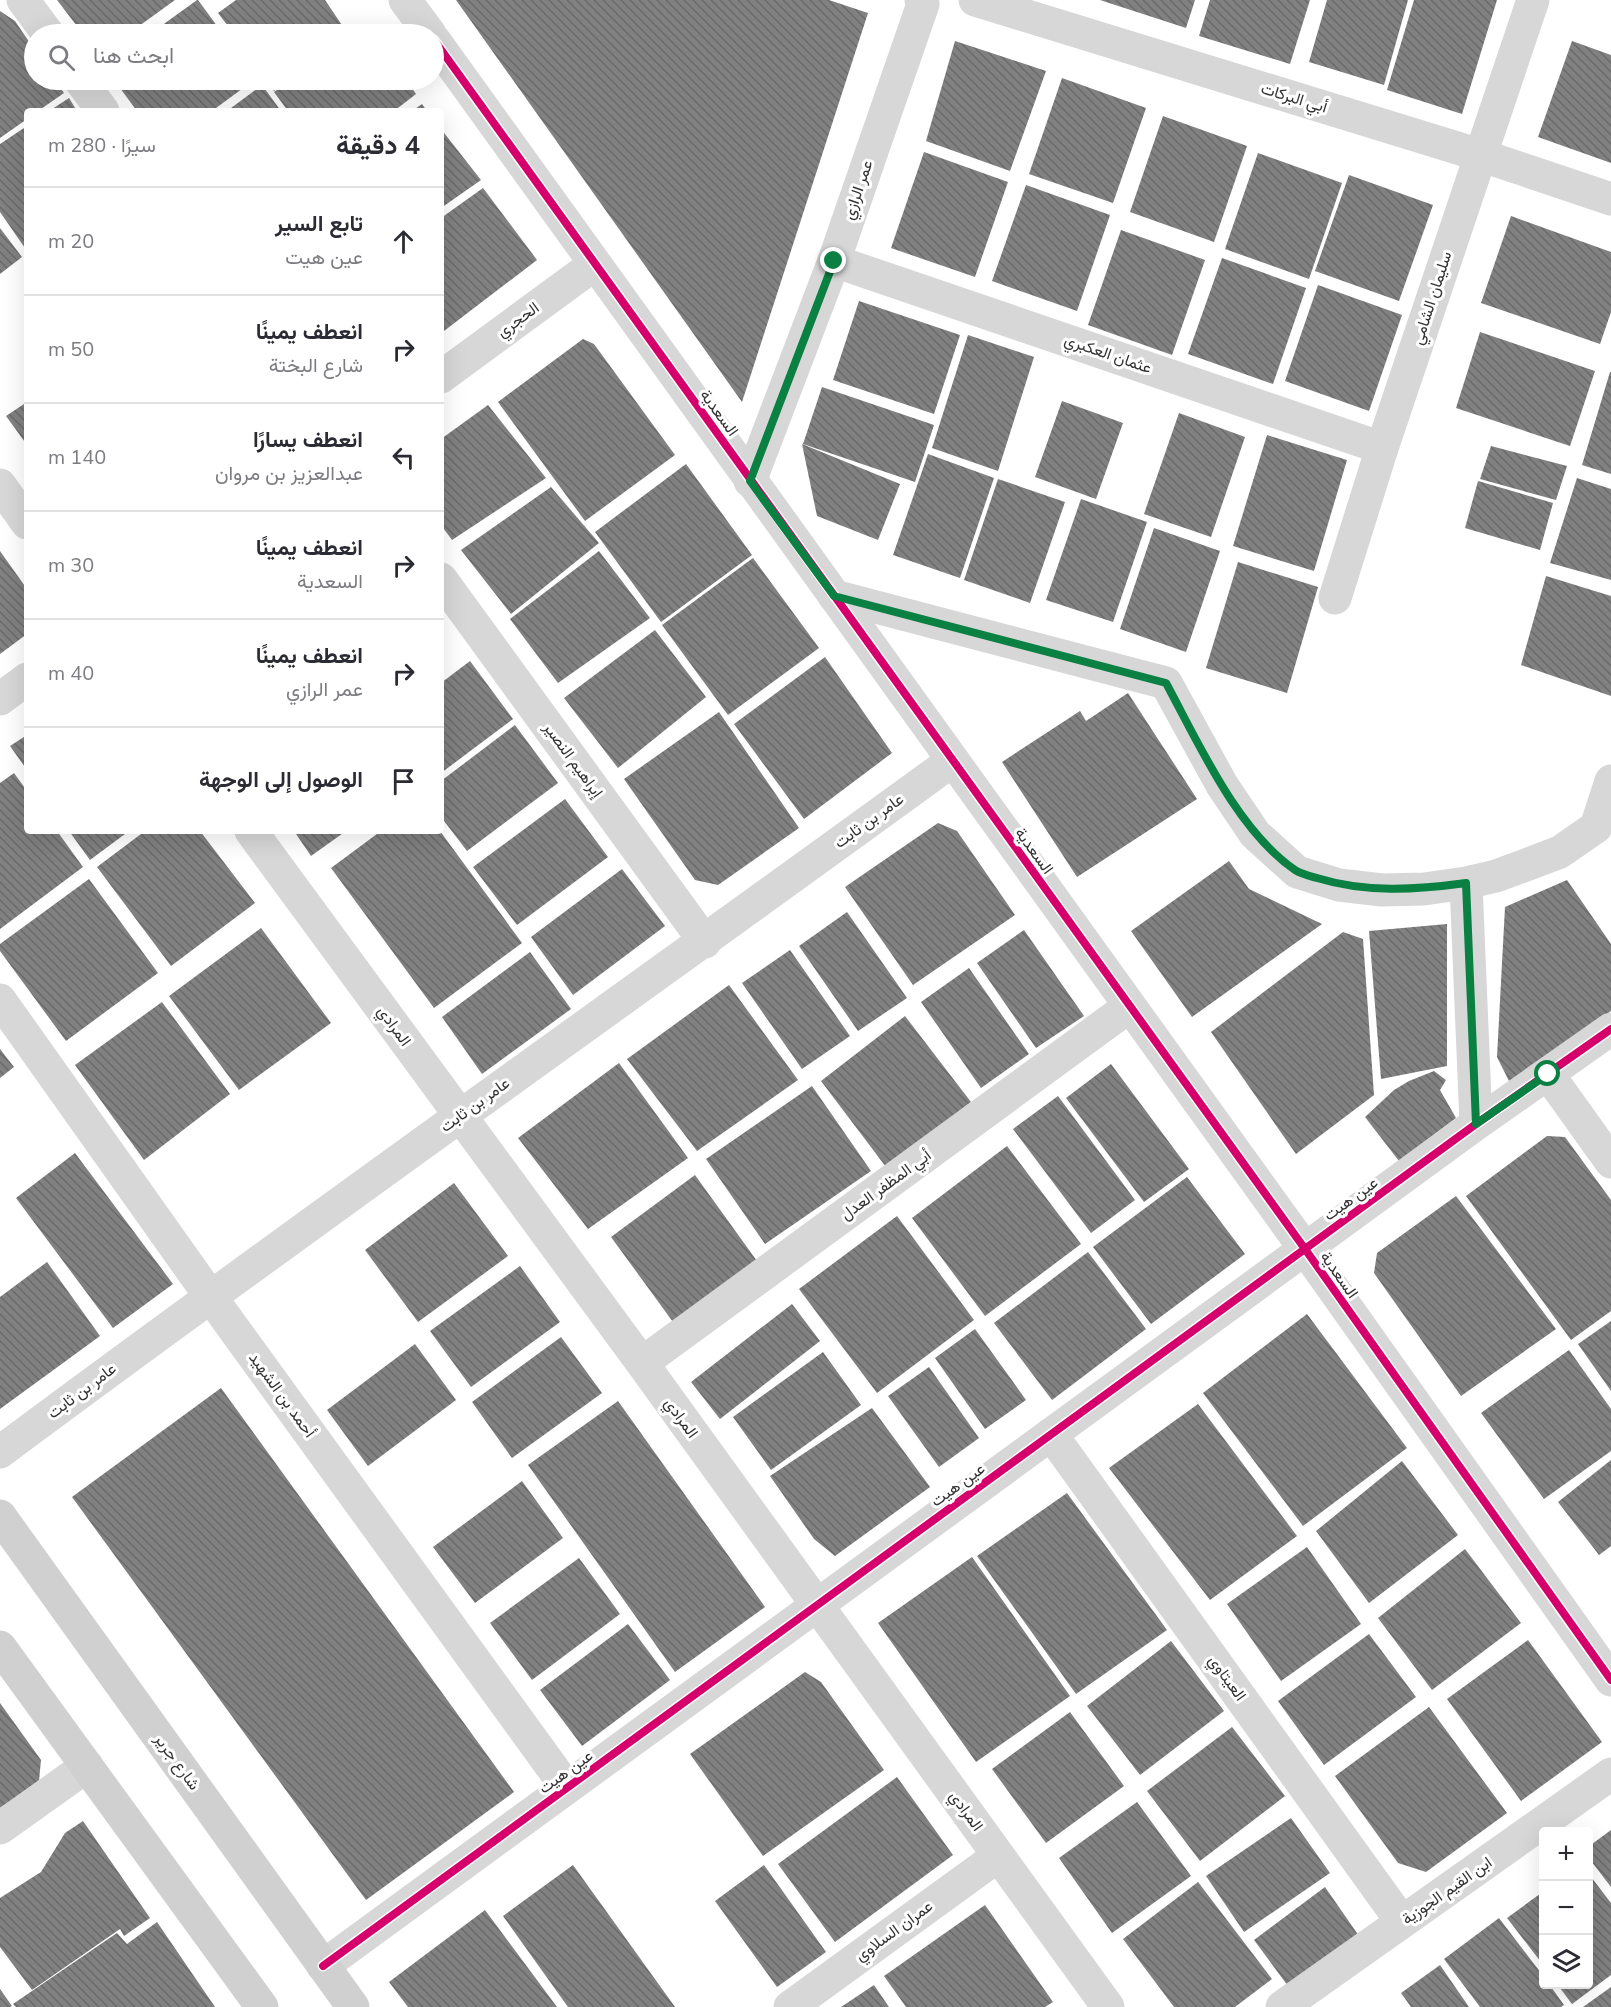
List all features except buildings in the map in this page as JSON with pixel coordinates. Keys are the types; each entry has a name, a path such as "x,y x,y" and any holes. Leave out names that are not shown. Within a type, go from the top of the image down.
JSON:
{"main road":[{"name":"شارع جرير","path":"0,1516 353,2007"},
{"path":"0,1647 262,2007"}],"street":[{"path":"23,0 41,24"},
{"path":"405,0 423,24"},
{"name":"عمر الرازي","path":"750,481 834,261 923,4 921,0"},
{"name":"أبي البركات","path":"975,0 1480,155 1611,199"},
{"name":"سليمان الشامي","path":"1335,598 1382,448 1533,0"},
{"name":"السعدية","path":"444,54 1305,1249 1611,1680"},
{"path":"87,90 101,108"},
{"name":"عثمان العكبري","path":"834,261 1382,448"},
{"name":"الحجري","path":"444,375 595,264"},
{"path":"0,485 24,519"},
{"name":"إبراهيم النصير","path":"444,583 705,942"},
{"path":"834,596 1166,683 1222,785 1255,834 1296,872 1339,885 1382,890 1424,889 1466,883 1496,876 1560,852 1603,830 1611,781"},
{"path":"0,699 24,681"},
{"name":"عامر بن ثابت","path":"0,1452 210,1296 705,942 952,761"},
{"name":"المرادي","path":"253,834 642,1363 1108,2007"},
{"path":"1466,883 1476,1124"},
{"name":"أحمد بن الشهيد","path":"0,1000 210,1296 567,1788"},
{"name":"أبي المظفر العدل","path":"642,1363 1130,1006"},
{"name":"عين هيت","path":"323,1966 1476,1124 1611,1029"},
{"path":"1548,1074 1611,1162"},
{"name":"العيتاوي","path":"1051,1434 1402,1922"},
{"path":"0,1828 87,1766"},
{"name":"ابن القيم الجوزية","path":"1282,2007 1611,1774"},
{"name":"عمران السلاوي","path":"790,2007 998,1856"}],"cycle path":[{"path":"444,54 1305,1249 1611,1680"},
{"path":"323,1966 1476,1124 1611,1029"}],"route":[{"path":"834,261 750,481 834,596 1166,683 1222,785 1255,834 1296,872 1339,885 1382,890 1424,889 1466,883 1476,1124 1548,1074"}]}
